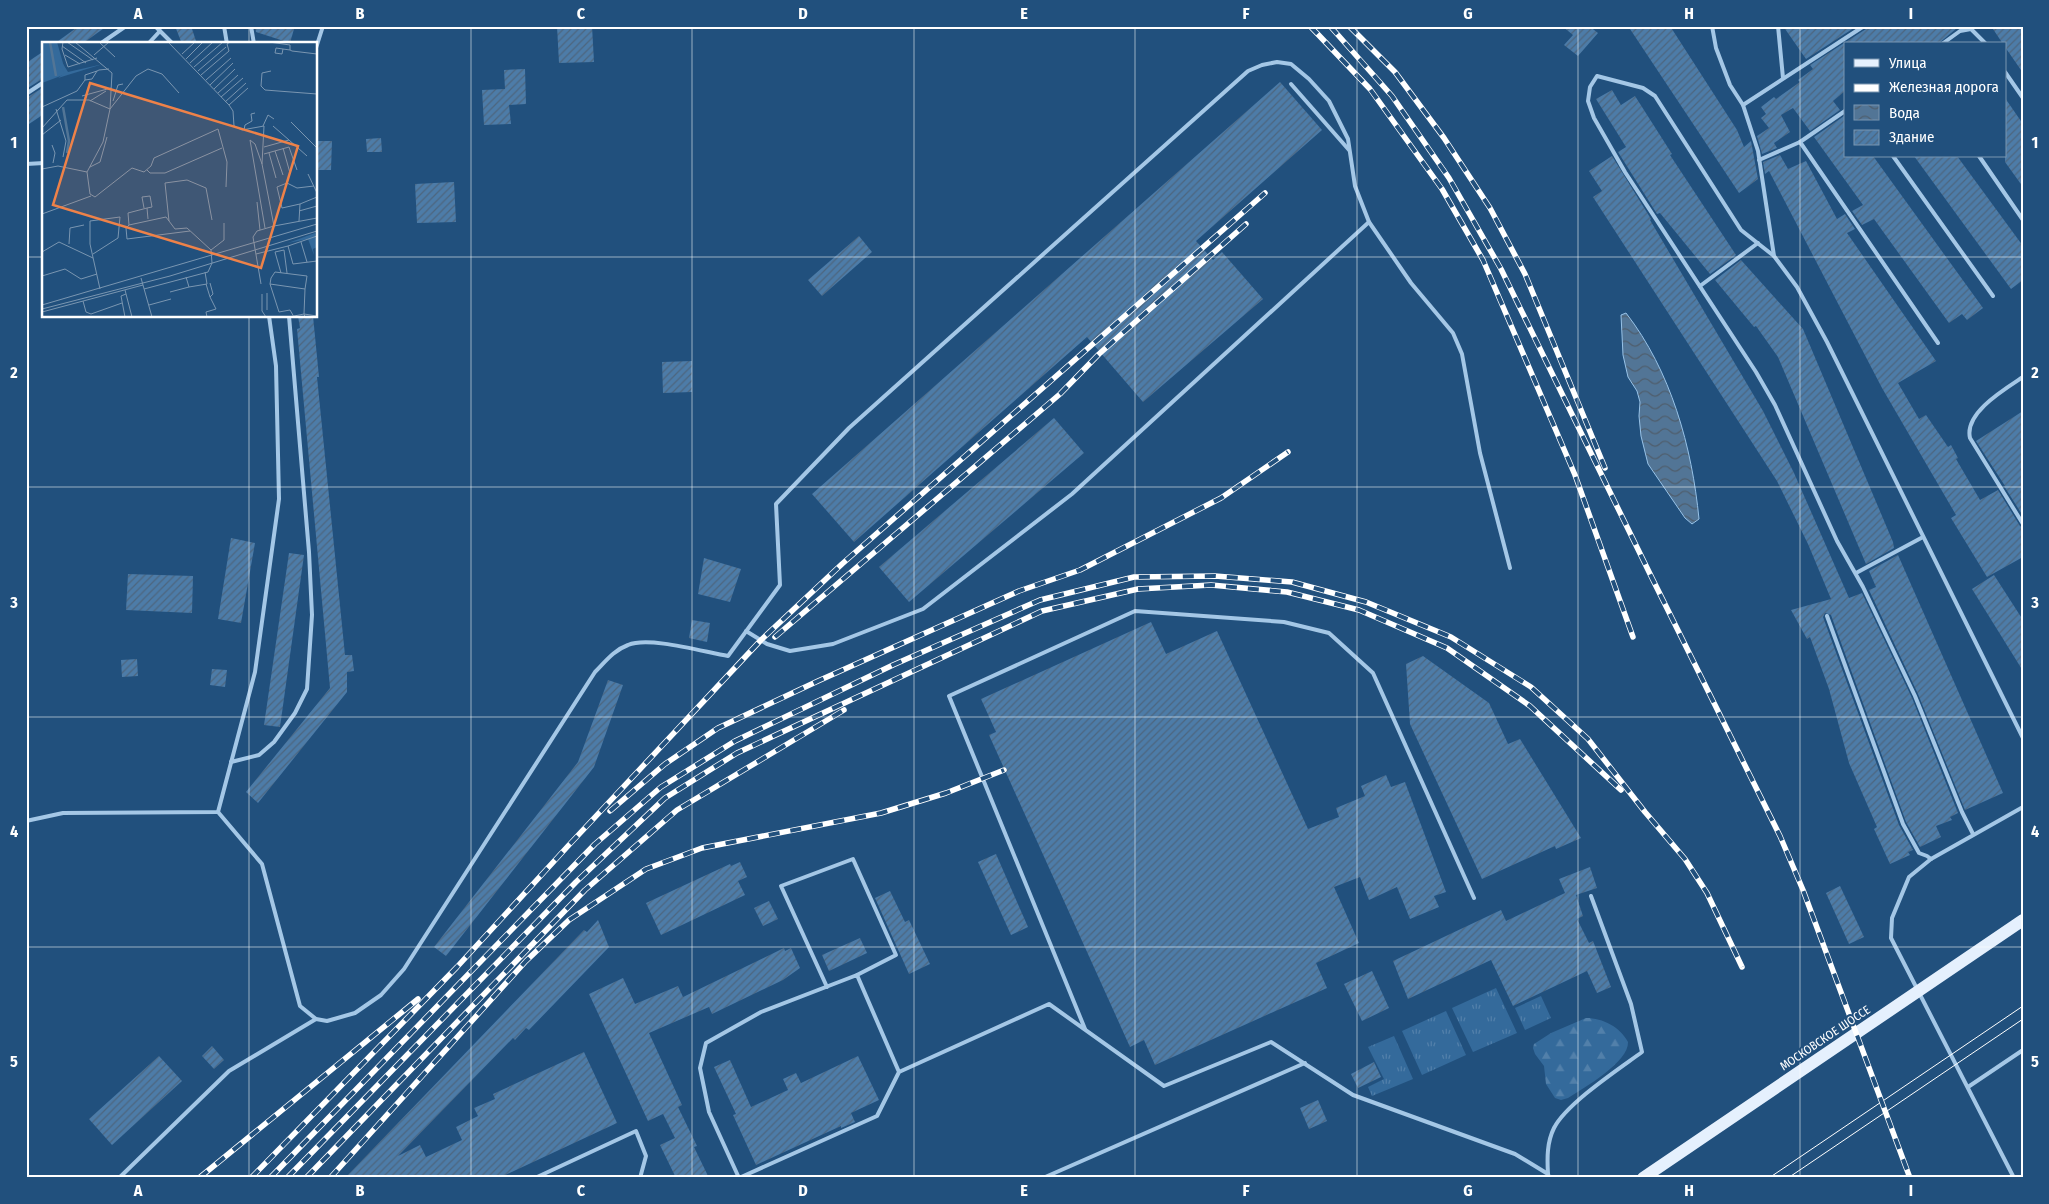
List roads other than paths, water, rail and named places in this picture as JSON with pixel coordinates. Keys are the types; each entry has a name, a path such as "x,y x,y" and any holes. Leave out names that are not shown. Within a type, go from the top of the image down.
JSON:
{"main road":[{"name":"МОСКОВСКОЕ ШОССЕ","path":"1643,1178 2023,920"}],"lane":[{"path":"103,42 126,26"},
{"path":"155,26 171,42"},
{"path":"224,26 227,42"},
{"path":"251,26 254,42"},
{"path":"318,42 323,26"},
{"path":"1712,26 1716,48 1730,85 1743,105 1759,160 1774,256"},
{"path":"1778,26 1783,78"},
{"path":"1743,105 1864,26"},
{"path":"1945,42 1960,31 1971,29 1984,42"},
{"path":"150,42 160,31"},
{"path":"218,812 262,864 300,1006 316,1019 327,1021 355,1013 381,995 404,969 595,672 613,653 628,644 650,642 728,656 780,585 776,504 849,428 1248,71 1262,65 1277,62 1291,64 1309,79 1329,101 1348,139 1355,186 1369,222 1411,283 1452,333 1462,354 1480,453 1510,568"},
{"path":"2006,73 2023,98"},
{"path":"1973,834 1962,812 1915,696 1856,573 1837,541 1775,405 1756,372 1625,172 1594,118 1588,101 1590,87 1597,76 1644,88 1655,96 1741,230 1774,256 1797,287 1827,342 2023,738"},
{"path":"26,94 42,83"},
{"path":"1291,84 1350,150"},
{"path":"1759,160 1800,142 1844,112"},
{"path":"1800,142 1938,343"},
{"path":"1894,158 1993,296"},
{"path":"1980,158 2023,220"},
{"path":"26,164 42,163"},
{"path":"746,631 767,644 790,651 833,644 924,609 1072,494 1369,222"},
{"path":"1700,286 1758,244"},
{"path":"218,812 255,672 279,498 276,366 269,318"},
{"path":"231,762 259,754 274,742 295,713 308,689 312,615 309,552 289,318"},
{"path":"2023,377 2000,392 1978,411 1968,433 2023,524"},
{"path":"1856,573 1923,537"},
{"path":"1085,1030 949,696 1135,611 1284,622 1329,633 1373,673 1474,898"},
{"path":"1827,616 1903,824 1919,854 1931,859"},
{"path":"2014,1178 1891,938 1892,918 1909,877 1931,859 2023,807"},
{"path":"26,821 63,813 218,812"},
{"path":"827,987 781,886 853,859 896,955 857,975 827,987 761,1012 706,1043 700,1068 709,1112 738,1178 877,1116 899,1072 1049,1004 1164,1086 1271,1042 1353,1095 1514,1154 1548,1176"},
{"path":"1548,1176 1547,1149 1554,1127 1575,1103 1642,1052 1631,1004 1591,896"},
{"path":"857,975 899,1072"},
{"path":"119,1178 229,1071 316,1019"},
{"path":"1968,1088 2023,1050"},
{"path":"1043,1178 1305,1063"},
{"path":"535,1178 636,1131 646,1156 640,1178"}],"water":[{"path":"1626,313 1642,336 1655,360 1677,411 1685,437 1696,492 1699,519 1692,524 1685,518 1648,464 1641,436 1640,402 1637,391 1628,377 1623,355 1621,315"}],"tram line":[{"path":"1769,1178 2023,1006"},
{"path":"1788,1178 2023,1019"}],"railway":[{"path":"1310,26 1370,89 1442,189 1483,260 1575,475 1633,637"},
{"path":"1330,26 1392,96 1449,178 1501,269 1780,836 1803,890 1910,1178"},
{"path":"1349,26 1395,72 1444,138 1490,208 1525,274 1605,468"},
{"path":"251,1178 457,967 761,640 842,564 1265,193"},
{"path":"775,637 1060,394 1099,354 1246,224"},
{"path":"610,811 665,764 718,728 1019,591 1080,570 1221,498 1288,452"},
{"path":"270,1178 595,844 661,787 735,741 893,665 1040,600 1134,577 1215,576 1292,582 1366,602 1451,637 1531,687 1588,739 1645,812 1685,859 1707,893 1742,967"},
{"path":"287,1178 576,882 665,798 737,753 1042,611 1138,589 1211,585 1287,592 1359,610 1447,648 1530,706 1621,790"},
{"path":"306,1178 585,890 677,810 844,710"},
{"path":"330,1178 526,961 569,920 646,869 702,848 881,813 946,793 1004,770"},
{"path":"199,1178 418,999"}]}
